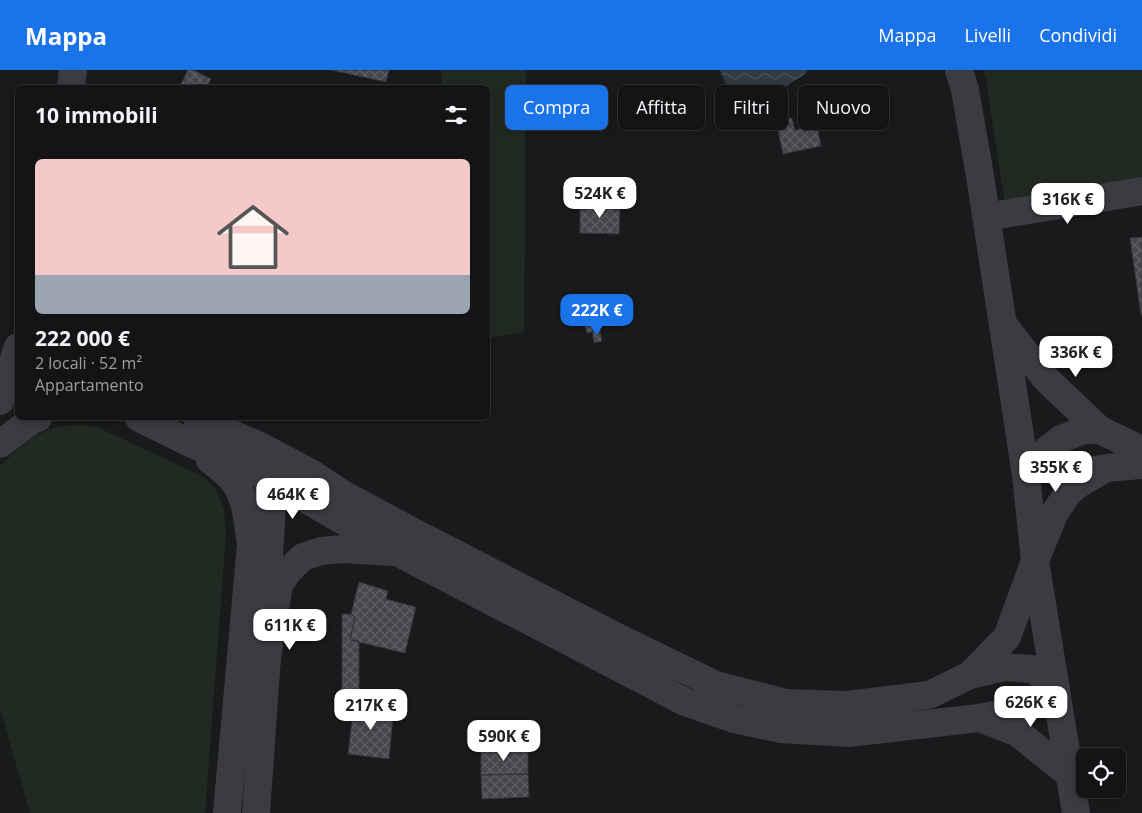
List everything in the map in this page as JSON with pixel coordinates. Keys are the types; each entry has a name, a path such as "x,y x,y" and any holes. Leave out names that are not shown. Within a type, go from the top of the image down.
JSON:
{"street":[{"path":"72,85 74,70"},
{"path":"959,70 965,90 1002,322 1028,463 1035,561 1076,813"},
{"path":"986,217 1142,191"},
{"path":"1002,322 1045,378 1100,430 1142,450"},
{"path":"0,401 15,357"},
{"path":"0,444 32,420"},
{"path":"142,420 266,476 397,552 685,702 734,719 781,729 848,733 979,718 1017,711 1045,694 1055,684"},
{"path":"207,422 251,452 266,476 271,492 272,507 266,607 267,657 256,813"},
{"path":"207,422 260,446 406,528 716,685 786,703 847,705 928,696 970,675 1004,667 1032,669 1055,684"},
{"path":"1028,463 1044,454 1061,439 1084,430 1100,430"},
{"path":"192,444 230,476 240,489 245,504 251,544"},
{"path":"1028,463 1070,475 1106,468 1142,465"},
{"path":"970,675 1007,637 1054,514 1068,494 1106,468"},
{"path":"227,813 255,492 266,476 286,471 341,493"},
{"path":"267,657 279,585 288,571 303,557 321,551 343,549 397,552"},
{"path":"979,718 1018,733 1070,775"}],"shaded area":[{"path":"441,70 526,70 526,85 505,85 505,130 526,130 524,332 490,338 490,85 442,85"},
{"path":"983,70 1142,70 1142,183 1005,205"},
{"path":"83,425 99,428 204,477 216,490 224,509 226,534 205,813 30,813 0,708 0,466 29,441 45,431 63,426"}],"water":[{"path":"720,70 808,70 788,85 726,85"}],"building":[{"path":"188,70 193,70 211,79 208,85 180,85"},
{"path":"331,70 389,70 386,82"},
{"path":"792,118 795,130 818,130 821,146 783,154 778,130 788,130 788,119"},
{"path":"580,205 620,206 619,234 580,233"},
{"path":"1142,237 1142,314 1141,315 1130,238"},
{"path":"598,320 600,330 587,333 584,323"},
{"path":"600,330 602,341 594,343 592,331"},
{"path":"359,582 388,591 386,599 416,607 405,653 350,640 355,617 351,614"},
{"path":"342,614 351,614 355,617 350,640 359,641 359,696 342,696"},
{"path":"354,704 394,708 389,759 348,754"},
{"path":"527,721 528,750 481,751 480,722"},
{"path":"528,750 528,774 481,775 481,751"},
{"path":"528,774 529,797 482,799 481,775"}]}
